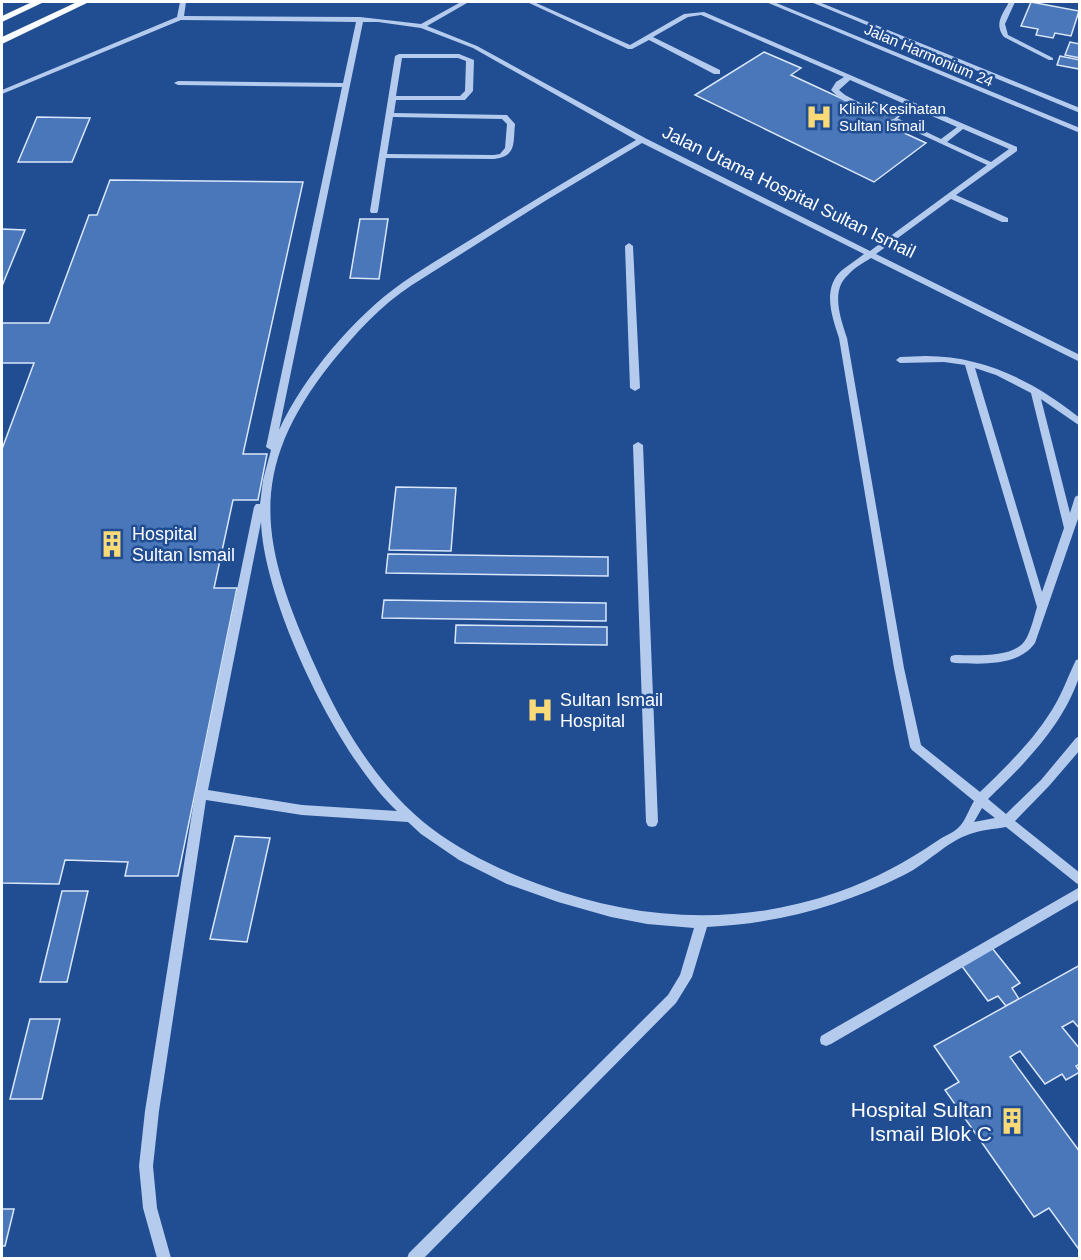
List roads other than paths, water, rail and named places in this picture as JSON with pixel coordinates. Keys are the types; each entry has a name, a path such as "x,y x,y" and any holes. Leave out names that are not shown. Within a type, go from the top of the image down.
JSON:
{"main road":[{"path":"2,20 39,2"},
{"path":"2,41 84,2"}],"street":[{"path":"180,18 183,2"},
{"path":"422,26 465,2"},
{"path":"530,2 630,48 686,15 702,13 1014,149 843,274 833,292 843,338 899,668 916,747 1080,881"},
{"name":"Jalan Harmonium 24","path":"769,2 1080,131"},
{"name":"Jalan Harmonium 24","path":"814,2 1080,111"},
{"path":"1012,2 1000,24 1001,30 1006,36 1051,59"},
{"path":"2,92 180,18 360,19 422,26 475,47 642,140"},
{"path":"164,1258 150,1208 146,1166 201,794 344,85 360,19"},
{"path":"648,37 717,72"},
{"path":"459,56 475,47"},
{"path":"374,211 399,56 459,56 465,57 471,63 467,95 455,99 394,98"},
{"path":"849,77 838,84 835,90 842,97 866,108"},
{"path":"178,83 344,85"},
{"path":"384,156 494,157 502,156 509,149 511,124 504,117 391,115"},
{"path":"894,120 992,165"},
{"path":"942,142 962,126"},
{"name":"Jalan Utama Hospital Sultan Ismail","path":"964,830 904,870 833,900 749,919 702,922 674,921 597,910 521,886 464,859 406,817 384,793 345,739 317,683 275,579 266,541 264,496 276,447 286,424 323,369 364,323 402,287 642,140 1080,358"},
{"path":"950,195 1005,220"},
{"path":"629,246 635,388"},
{"path":"900,360 942,360 969,363 1013,380 1080,423"},
{"path":"969,363 1042,607"},
{"path":"1035,393 1068,526"},
{"path":"638,445 652,822"},
{"path":"955,659 987,660 1015,655 1030,642 1068,526 1080,497"},
{"path":"964,830 981,799 1015,766 1042,733 1060,706 1080,663"},
{"path":"964,830 1006,822 1045,783 1080,741"},
{"path":"201,794 302,810 406,817"},
{"path":"826,1040 1080,892"},
{"path":"414,1258 672,999 686,977 702,922"}],"tunnel":[{"path":"866,108 894,120"}],"place":[{"name":"Klinik Kesihatan Sultan Ismail","path":"819,117"},
{"name":"Hospital Sultan Ismail","path":"112,544"},
{"name":"Sultan Ismail Hospital","path":"540,710"},
{"name":"Hospital Sultan Ismail Blok C","path":"1012,1121"}]}
